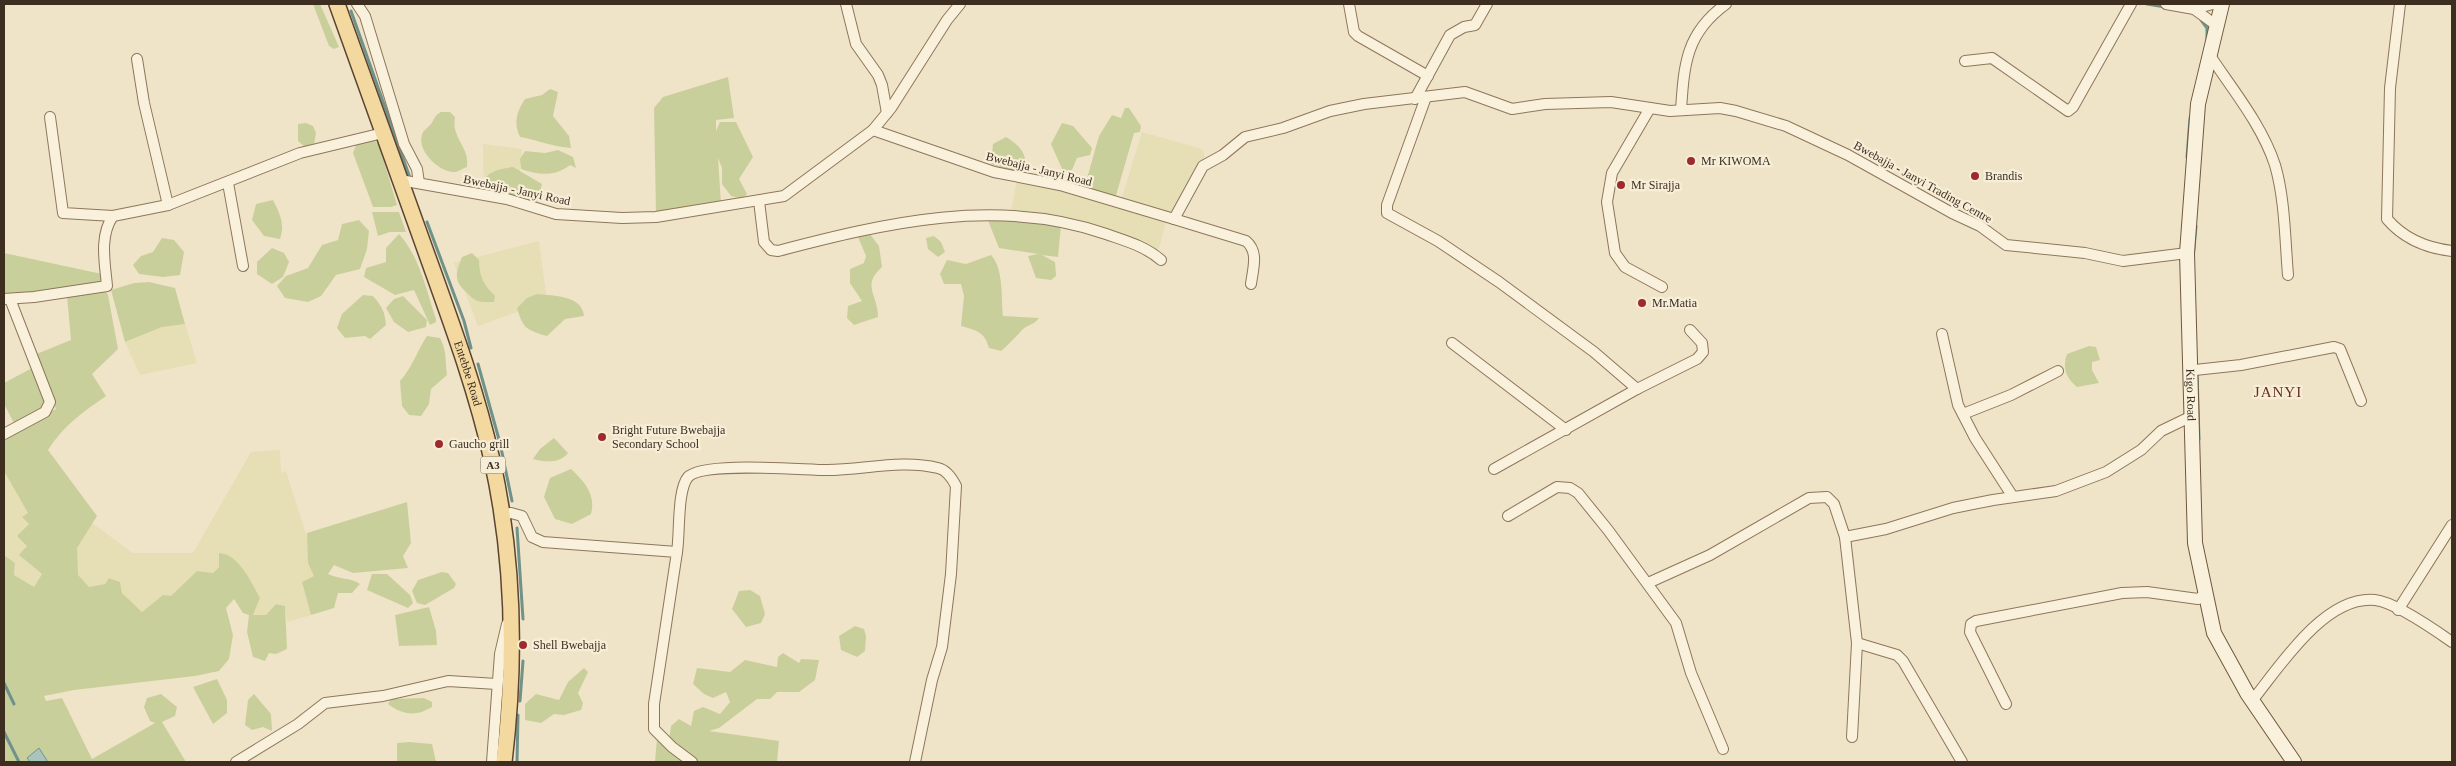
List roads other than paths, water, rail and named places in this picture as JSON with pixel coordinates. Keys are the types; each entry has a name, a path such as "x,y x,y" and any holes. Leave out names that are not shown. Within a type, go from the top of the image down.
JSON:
{"main road":[{"name":"Entebbe Road","path":"337,4 474,390 492,461 502,515 511,609 512,660 510,709 504,762"}],"street":[{"path":"357,4 365,16 404,144 417,169 420,183"},
{"path":"846,4 856,44 878,75 882,85 887,113"},
{"path":"873,130 887,113 947,20 960,4"},
{"path":"1349,4 1354,32 1358,36 1428,76"},
{"path":"1415,99 1450,35 1464,27 1475,25 1487,4"},
{"path":"1681,110 1684,70 1694,38 1701,26 1726,4"},
{"path":"1965,61 1992,58 2068,110 2073,108 2131,4"},
{"path":"2166,4 2194,9 2213,4"},
{"name":"Kigo Road","path":"2222,4 2209,54 2194,127 2186,253 2195,542 2204,595 2214,633 2252,701 2294,762"},
{"path":"2400,4 2390,88 2386,219 2406,237 2420,244 2452,251"},
{"path":"2194,9 2216,25"},
{"path":"2209,54 2255,124 2275,165 2280,189 2288,275"},
{"path":"136,59 144,103 168,205"},
{"path":"1174,219 1203,166 1223,155 1244,137 1284,128 1330,111 1364,104 1465,92 1512,109 1534,104 1617,103 1650,108 1612,173 1607,202 1615,253 1625,267 1662,287"},
{"path":"1426,97 1387,205 1387,213 1438,241 1499,282 1594,352 1629,379 1638,389"},
{"name":"Bwebajja - Janyi Trading Centre","path":"1650,108 1681,110 1720,108 1736,110 1786,126 1848,155 1952,213 1980,226 2006,245 2085,254 2123,261 2186,253"},
{"path":"50,117 63,213 113,216 168,205 228,183 300,153 384,133"},
{"name":"Bwebajja - Janyi Road","path":"400,180 507,199 556,214 593,217 654,217 784,196 873,130 994,172 1060,185 1246,241 1251,246 1254,258 1251,284"},
{"path":"228,183 243,266"},
{"path":"759,201 764,242 771,250 778,251 900,222 952,215 983,214 1026,216 1090,228 1150,250 1161,260"},
{"path":"4,434 45,412 50,402 7,299 91,290 107,286 104,240 108,224 113,216"},
{"path":"1494,469 1638,389 1697,359 1703,352 1702,343 1690,330"},
{"path":"1942,334 1948,371 1963,414 1983,451 2013,497"},
{"path":"1452,343 1566,430"},
{"path":"2190,367 2195,370 2241,365 2334,347 2340,350 2361,401"},
{"path":"1963,414 2011,395 2058,371"},
{"path":"1845,537 1886,529 1953,508 2056,491 2106,472 2141,450 2161,431 2192,416"},
{"path":"692,762 672,748 654,729 654,704 677,552 682,493 688,478 695,471 734,468 829,470 912,464 940,468 951,476 956,486 951,574 942,647 932,680 915,762"},
{"path":"1508,516 1557,487 1570,488 1578,493 1648,582 1676,623 1692,673 1723,749"},
{"path":"1648,582 1710,555 1809,498 1828,497 1834,504 1845,537 1857,643 1852,737"},
{"path":"502,515 511,513 522,516 532,537 543,542 677,552"},
{"path":"2398,610 2452,525"},
{"path":"2006,704 1970,632 1971,624 2122,593 2147,592 2198,599 2204,595"},
{"path":"2252,701 2290,652 2318,623 2337,610 2360,600 2377,600 2398,610 2452,642"},
{"path":"492,762 501,646 511,609"},
{"path":"1857,643 1897,655 1903,661 1962,762"},
{"path":"236,762 298,724 325,703 383,696 448,681 497,684"}],"water":[{"path":"39,748 48,762 30,762 27,758"}],"waterway":[{"path":"2147,4 2165,7"},
{"path":"351,11 410,178"},
{"path":"2201,20 2207,28 2207,41"},
{"path":"2187,157 2190,118"},
{"path":"427,222 464,321 471,348"},
{"path":"2193,259 2196,226"},
{"path":"478,364 500,443 512,501"},
{"path":"2197,372 2199,439"},
{"path":"517,528 523,619"},
{"path":"520,701 523,661"},
{"path":"4,683 14,704"},
{"path":"517,762 518,715"},
{"path":"4,732 19,762"}],"place":[{"name":"Mr KIWOMA","path":"1691,161"},
{"name":"Brandis","path":"1975,176"},
{"name":"Mr Sirajja","path":"1621,185"},
{"name":"Mr.Matia","path":"1642,303"},
{"name":"Bright Future Bwebajja Secondary School","path":"602,437"},
{"name":"Gaucho grill","path":"439,444"},
{"name":"Shell Bwebajja","path":"523,645"}],"district":[{"name":"JANYI","path":"2278,392"}]}
